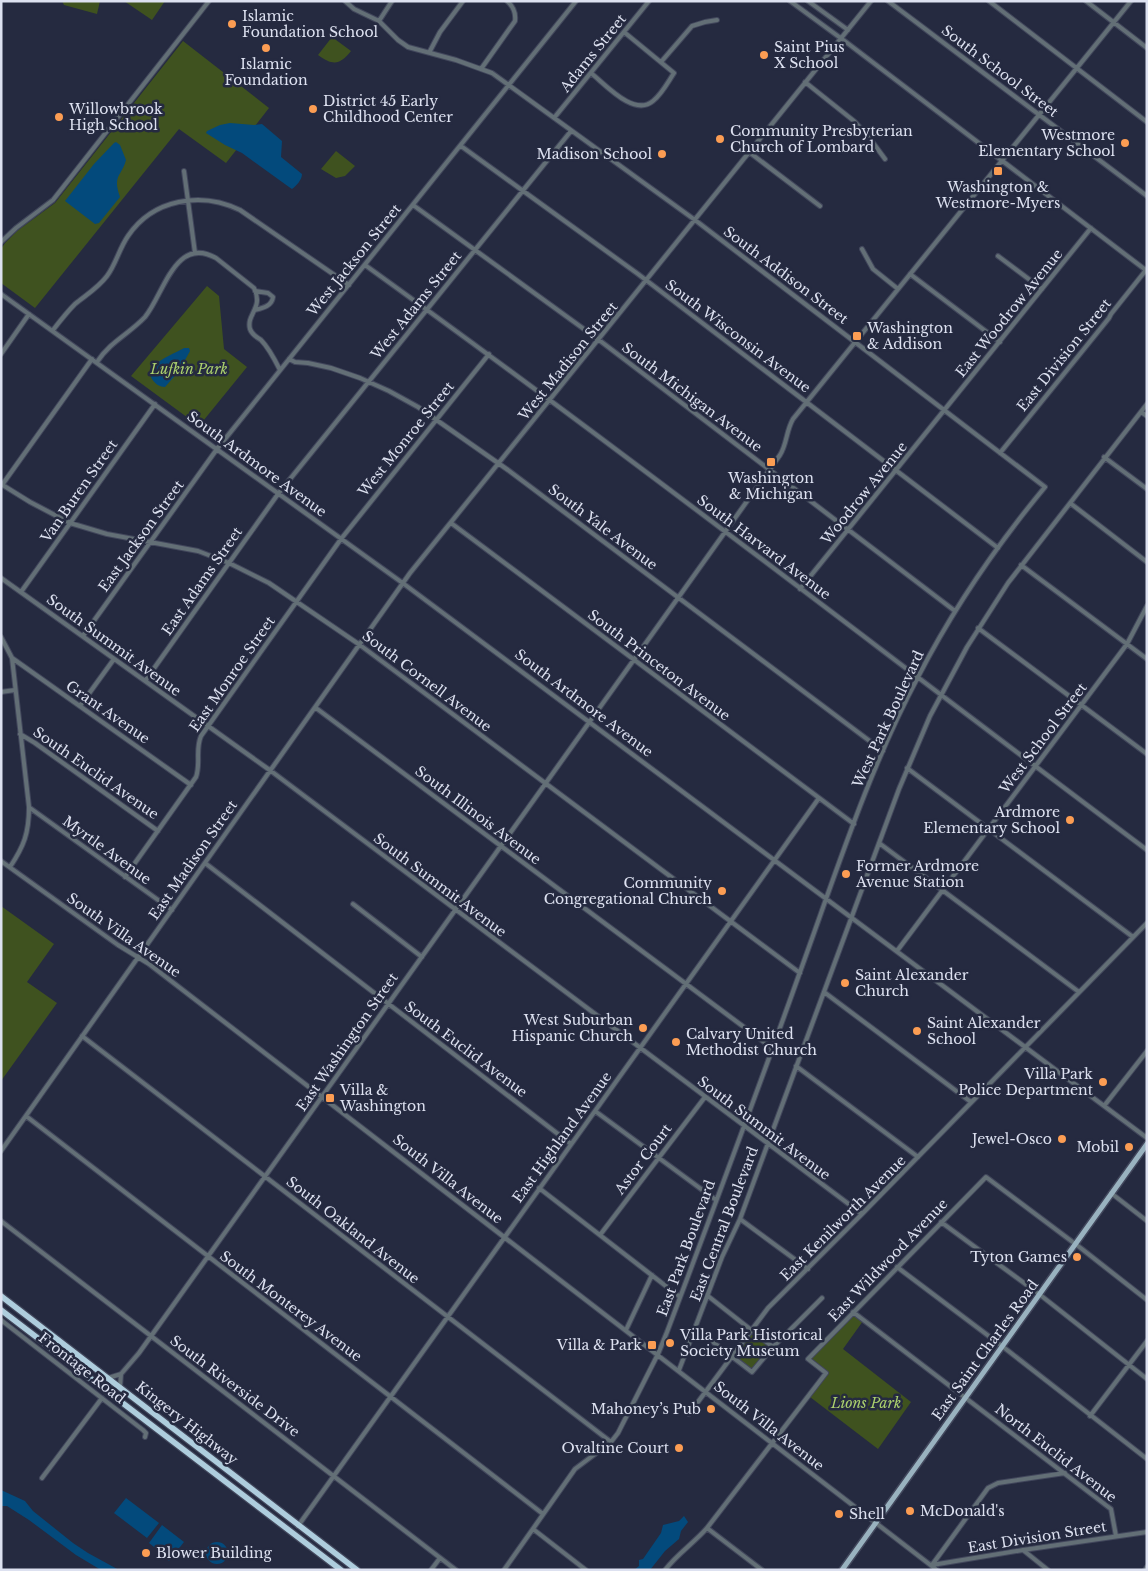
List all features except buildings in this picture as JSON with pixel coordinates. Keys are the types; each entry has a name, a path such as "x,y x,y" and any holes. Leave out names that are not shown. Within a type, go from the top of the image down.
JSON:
{"highway":[{"name":"Kingery Highway","path":"1,1296 357,1570"},
{"name":"Kingery Highway","path":"1,1310 341,1570"}],"main road":[{"name":"East Saint Charles Road","path":"842,1570 1147,1144"}],"street":[{"path":"1,242 23,222 53,200 209,1"},
{"name":"South Addison Street","path":"345,1 351,8 379,21 403,44 414,49 430,51 492,73 695,220 1045,487"},
{"path":"379,21 392,1"},
{"path":"430,51 440,32 463,1"},
{"path":"481,69 515,21 516,14 507,1"},
{"name":"West Jackson Street","path":"217,449 576,1"},
{"name":"Adams Street","path":"554,118 649,1"},
{"path":"790,1 1146,271"},
{"path":"808,1 848,30"},
{"path":"820,206 749,152 871,1"},
{"name":"South School Street","path":"888,1 1147,196"},
{"path":"988,1 1147,122"},
{"path":"1086,1 1147,48"},
{"name":"East Washington Street","path":"121,1374 139,1353 770,470 783,450 791,423 1132,1"},
{"path":"661,62 692,26 717,20"},
{"path":"591,73 627,102 641,107 654,101 674,73 624,32"},
{"path":"805,82 854,121 885,159"},
{"name":"West Adams Street","path":"278,494 571,131"},
{"name":"South Wisconsin Avenue","path":"461,146 646,280 998,548"},
{"name":"West Madison Street","path":"404,584 749,152"},
{"path":"184,171 195,253"},
{"path":"53,330 73,306 96,288 107,275 117,259 123,243 139,223 160,208 188,200 220,202 240,210 349,285"},
{"name":"South Michigan Avenue","path":"413,205 599,340 955,611"},
{"name":"East Woodrow Avenue","path":"944,411 1091,228"},
{"path":"862,249 873,269 898,289"},
{"path":"97,362 112,343 144,317 156,300 176,263 184,257 195,253 216,258 255,291 268,293 272,297 268,306 255,310"},
{"path":"998,256 1042,290"},
{"name":"South Harvard Avenue","path":"365,264 551,399 917,678 1147,850"},
{"name":"East Division Street","path":"1000,453 1146,271"},
{"path":"910,274 1000,342"},
{"path":"255,291 257,305 251,318 250,329 252,334 265,345 280,370"},
{"name":"South Ardmore Avenue","path":"1,294 404,584 1147,1138"},
{"path":"1,354 29,314"},
{"name":"West Monroe Street","path":"341,539 489,354"},
{"path":"2,485 92,359"},
{"name":"South Yale Avenue","path":"289,359 295,362 331,368 368,381 407,400 499,464 883,751"},
{"name":"Van Buren Street","path":"21,592 155,404"},
{"name":"East Central Boulevard","path":"679,1370 722,1257 740,1219 907,768 941,695 978,628 1021,565 1147,404"},
{"name":"Woodrow Avenue","path":"800,589 944,411"},
{"path":"1141,412 1147,416"},
{"name":"East Jackson Street","path":"83,636 217,449"},
{"path":"1104,457 1147,489"},
{"name":"South Cornell Avenue","path":"2,485 70,523 107,534 198,551 264,580 360,645 800,973"},
{"name":"West Park Boulevard","path":"826,898 883,751 917,678 955,611 998,548 1045,487"},
{"name":"East Adams Street","path":"145,681 278,494"},
{"path":"1070,503 1147,562"},
{"name":"South Princeton Avenue","path":"451,523 854,824"},
{"name":"East Monroe Street","path":"125,877 197,773 196,751 198,742 208,726 341,539"},
{"path":"1021,565 1147,659"},
{"name":"South Summit Avenue","path":"1,578 271,771 639,1049 862,1214"},
{"name":"East Madison Street","path":"1,1151 404,584"},
{"name":"West School Street","path":"897,951 1127,644 1147,606"},
{"path":"978,628 1147,754"},
{"path":"1,636 12,658 29,807 29,821 25,841 10,867"},
{"name":"Grant Avenue","path":"12,658 190,785"},
{"path":"80,706 114,659"},
{"path":"1,692 15,690"},
{"name":"South Illinois Avenue","path":"316,708 772,1048"},
{"name":"South Euclid Avenue","path":"20,734 35,742 158,831"},
{"path":"907,768 1132,937"},
{"name":"East Highland Avenue","path":"298,1526 819,798"},
{"name":"Myrtle Avenue","path":"29,807 172,910"},
{"path":"879,843 1079,992"},
{"name":"South Villa Avenue","path":"1,861 118,945 149,964 937,1570"},
{"name":"South Euclid Avenue","path":"205,864 571,1144"},
{"name":"East Park Boulevard","path":"504,1570 575,1469 612,1442 658,1354 744,1126 826,898"},
{"path":"352,904 422,957"},
{"name":"East Kenilworth Avenue","path":"689,1414 768,1308 1147,923"},
{"path":"824,992 971,1102"},
{"name":"South Oakland Avenue","path":"82,1036 612,1442"},
{"path":"1104,1106 1147,1051"},
{"path":"796,1066 918,1157"},
{"name":"Astor Court","path":"600,1235 705,1097"},
{"path":"595,1111 716,1200"},
{"name":"South Monterey Avenue","path":"26,1116 543,1514"},
{"name":"East Wildwood Avenue","path":"773,1443 826,1373 808,1359 986,1178 1075,1244"},
{"path":"539,1188 680,1297"},
{"path":"1111,1193 1147,1221"},
{"path":"740,1219 808,1269"},
{"name":"South Riverside Drive","path":"1,1220 456,1570"},
{"path":"941,1222 1039,1294 1147,1379"},
{"path":"1075,1244 1147,1300"},
{"path":"897,1267 1147,1459"},
{"path":"626,1330 652,1275"},
{"path":"708,1296 774,1346"},
{"path":"696,1328 752,1372 774,1346 822,1298"},
{"path":"853,1312 966,1396"},
{"name":"Frontage Road","path":"1,1320 143,1430 146,1433 145,1437"},
{"path":"1090,1416 1147,1341"},
{"path":"108,1378 121,1374 120,1387"},
{"name":"North Euclid Avenue","path":"966,1396 1112,1509 1116,1536"},
{"path":"42,1478 102,1398"},
{"path":"665,1570 707,1528 773,1443"},
{"path":"932,1565 985,1492 993,1484 1064,1473"},
{"path":"707,1528 762,1570"},
{"path":"533,1529 586,1570"},
{"name":"East Division Street","path":"932,1565 1147,1532"},
{"path":"1023,1550 1048,1570"},
{"path":"431,1570 440,1558"}],"green space":[{"path":"62,1 100,1 97,14 64,5"},
{"path":"124,1 165,1 152,20"},
{"path":"332,37 351,51 343,59 336,62 328,61 318,55"},
{"path":"183,41 269,108 226,163 179,129 35,308 1,283 1,249 17,231 55,203"},
{"path":"336,151 355,166 345,176 336,178 321,169"},
{"name":"Lufkin Park","path":"207,286 219,296 224,349 247,367 199,426 131,376"},
{"path":"1,906 54,944 27,982 57,1003 1,1081"},
{"name":"Lions Park","path":"854,1314 863,1321 843,1349 911,1402 878,1449 810,1397 829,1373 811,1358"},
{"path":"752,1331 772,1346 752,1370 733,1356"}],"water":[{"path":"230,123 262,124 282,141 281,157 302,174 297,185 292,189 242,153 206,133 220,125"},
{"path":"116,142 120,145 126,160 117,180 120,197 99,223 95,224 65,201 94,164"},
{"path":"184,348 189,348 190,351 179,371 165,387 156,384 150,374 152,369 161,360"},
{"path":"1,1490 25,1501 33,1511 73,1543 119,1570 101,1570 76,1555 29,1520 7,1506 1,1506"},
{"path":"126,1498 159,1523 147,1538 114,1513"},
{"path":"684,1516 688,1522 681,1531 679,1539 665,1551 650,1570 634,1570 639,1566 639,1560 643,1559 661,1533 663,1525 679,1521"},
{"path":"162,1525 184,1542 169,1561 149,1543"},
{"path":"217,1542 225,1545 228,1553 225,1561 217,1564 209,1561 206,1553 209,1545"}],"place":[{"name":"Islamic Foundation School","path":"232,24"},
{"name":"Islamic Foundation","path":"266,48"},
{"name":"Saint Pius X School","path":"764,55"},
{"name":"District 45 Early Childhood Center","path":"313,109"},
{"name":"Willowbrook High School","path":"59,117"},
{"name":"Community Presbyterian Church of Lombard","path":"720,139"},
{"name":"Westmore Elementary School","path":"1125,143"},
{"name":"Madison School","path":"662,154"},
{"name":"Washington & Westmore-Myers","path":"998,171"},
{"name":"Washington & Addison","path":"857,336"},
{"name":"Washington & Michigan","path":"771,462"},
{"name":"Ardmore Elementary School","path":"1070,820"},
{"name":"Former Ardmore Avenue Station","path":"846,874"},
{"name":"Community Congregational Church","path":"722,891"},
{"name":"Saint Alexander Church","path":"845,983"},
{"name":"West Suburban Hispanic Church","path":"643,1028"},
{"name":"Saint Alexander School","path":"917,1031"},
{"name":"Calvary United Methodist Church","path":"676,1042"},
{"name":"Villa Park Police Department","path":"1103,1082"},
{"name":"Villa & Washington","path":"330,1098"},
{"name":"Jewel-Osco","path":"1062,1139"},
{"name":"Mobil","path":"1129,1147"},
{"name":"Tyton Games","path":"1077,1257"},
{"name":"Villa Park Historical Society Museum","path":"670,1343"},
{"name":"Villa & Park","path":"652,1345"},
{"name":"Mahoney’s Pub","path":"711,1409"},
{"name":"Ovaltine Court","path":"679,1448"},
{"name":"McDonald's","path":"910,1511"},
{"name":"Shell","path":"839,1514"},
{"name":"Blower Building","path":"146,1553"}]}
